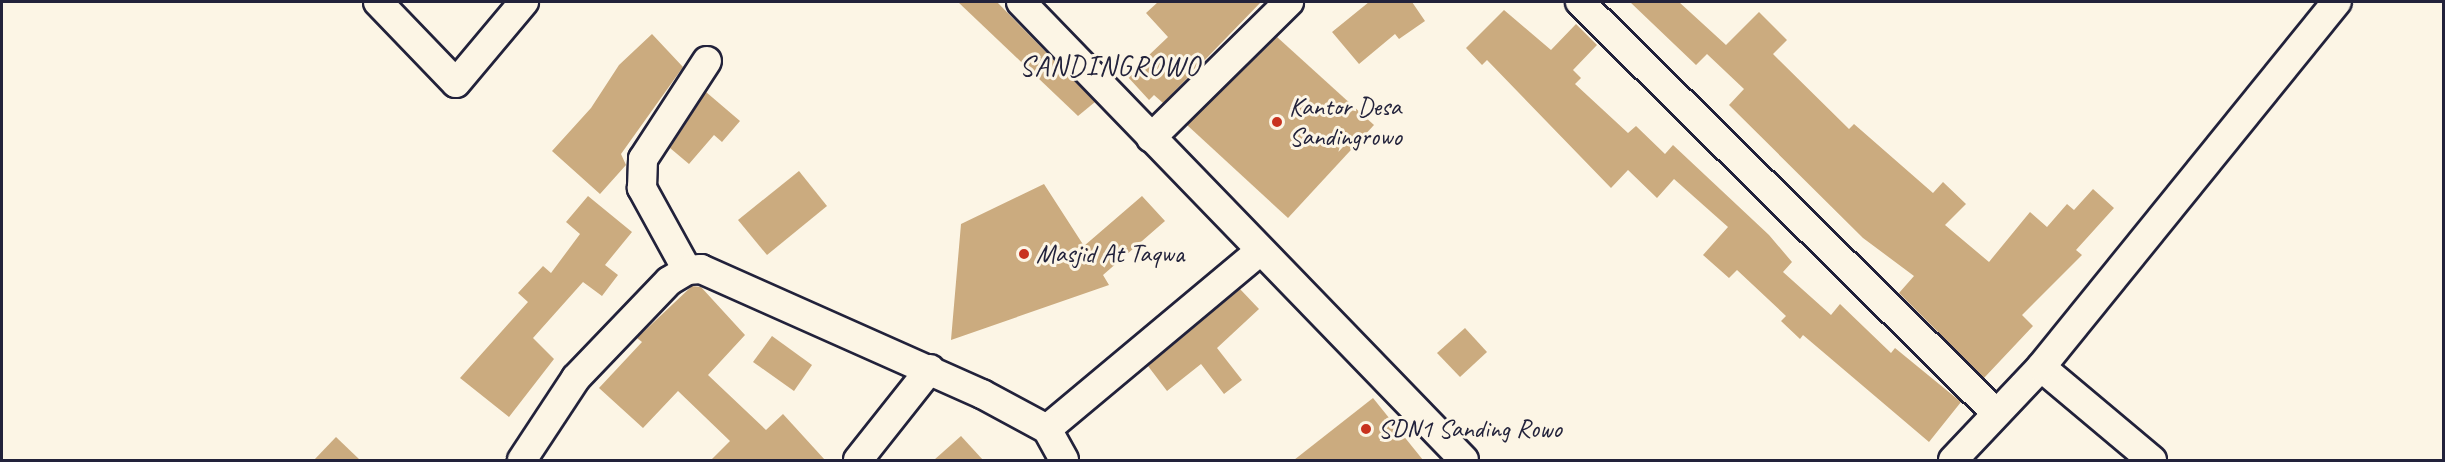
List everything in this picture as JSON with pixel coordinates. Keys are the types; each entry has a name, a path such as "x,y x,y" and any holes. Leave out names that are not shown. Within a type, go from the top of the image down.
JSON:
{"street":[{"path":"378,2 456,83 524,2"},
{"path":"1021,2 1464,460"},
{"path":"1151,138 1289,2"},
{"path":"1580,2 1996,413"},
{"path":"1953,460 2040,367 2337,2"},
{"path":"687,270 642,188 643,159 706,61"},
{"path":"1047,429 1260,251"},
{"path":"522,460 576,378 669,281 687,270 719,273 930,369 1047,429 1064,460"},
{"path":"2040,367 2152,460"},
{"path":"858,460 930,369"}],"building":[{"path":"958,2 997,2 1095,102 1078,116"},
{"path":"1158,2 1261,2 1163,103 1154,95 1149,100 1127,76 1168,37 1146,13"},
{"path":"1369,2 1412,2 1425,21 1399,39 1395,34 1359,64 1332,32"},
{"path":"1630,2 1679,2 1726,45 1759,12 1787,40 1773,54 1849,129 1854,124 1933,193 1943,182 1966,204 1945,225 1989,262 2030,212 2047,227 2067,204 2074,210 2093,189 2114,208 2076,250 2082,255 2022,315 2033,326 1984,378 1899,293 1914,276 1863,238 1729,105 1744,89 1707,54 1696,65"},
{"path":"1504,10 1551,50 1576,24 1597,45 1573,70 1581,78 1575,84 1628,133 1636,126 1665,154 1673,145 1769,235 1792,262 1783,272 1831,315 1840,304 1891,353 1895,348 1961,402 1929,442 1803,335 1800,339 1781,321 1786,316 1737,270 1729,278 1703,255 1728,227 1674,179 1657,198 1628,170 1611,188 1487,60 1482,65 1466,48"},
{"path":"652,34 683,67 621,154 626,165 600,194 552,151 591,108 619,65"},
{"name":"Kantor Desa Sandingrowo","path":"1277,37 1374,125 1288,218 1187,125"},
{"path":"706,92 740,121 722,142 714,135 689,164 670,148"},
{"path":"799,171 827,206 767,255 738,220"},
{"name":"Masjid At Taqwa","path":"1044,184 1084,246 1142,196 1165,221 1103,275 1109,285 951,340 961,224"},
{"path":"588,196 632,232 605,265 618,275 602,296 583,282 533,338 554,359 509,417 460,378 528,302 518,293 543,266 551,273 580,234 566,222"},
{"path":"692,286 701,287 745,335 708,375 766,430 783,414 825,460 711,460 730,441 678,391 643,428 599,388 642,342 637,338"},
{"path":"1240,289 1259,309 1217,348 1242,380 1224,394 1201,364 1167,391 1148,366"},
{"path":"1465,328 1487,352 1460,377 1437,353"},
{"path":"772,336 812,365 794,391 753,362"},
{"name":"SDN1 Sanding Rowo","path":"1373,398 1423,460 1294,460"},
{"path":"961,436 983,460 934,460"},
{"path":"336,437 360,460 314,460"}],"place":[{"name":"Kantor Desa Sandingrowo","path":"1277,122"},
{"name":"Masjid At Taqwa","path":"1024,254"},
{"name":"SDN1 Sanding Rowo","path":"1366,429"}],"district":[{"name":"SANDINGROWO","path":"1110,66"}]}
